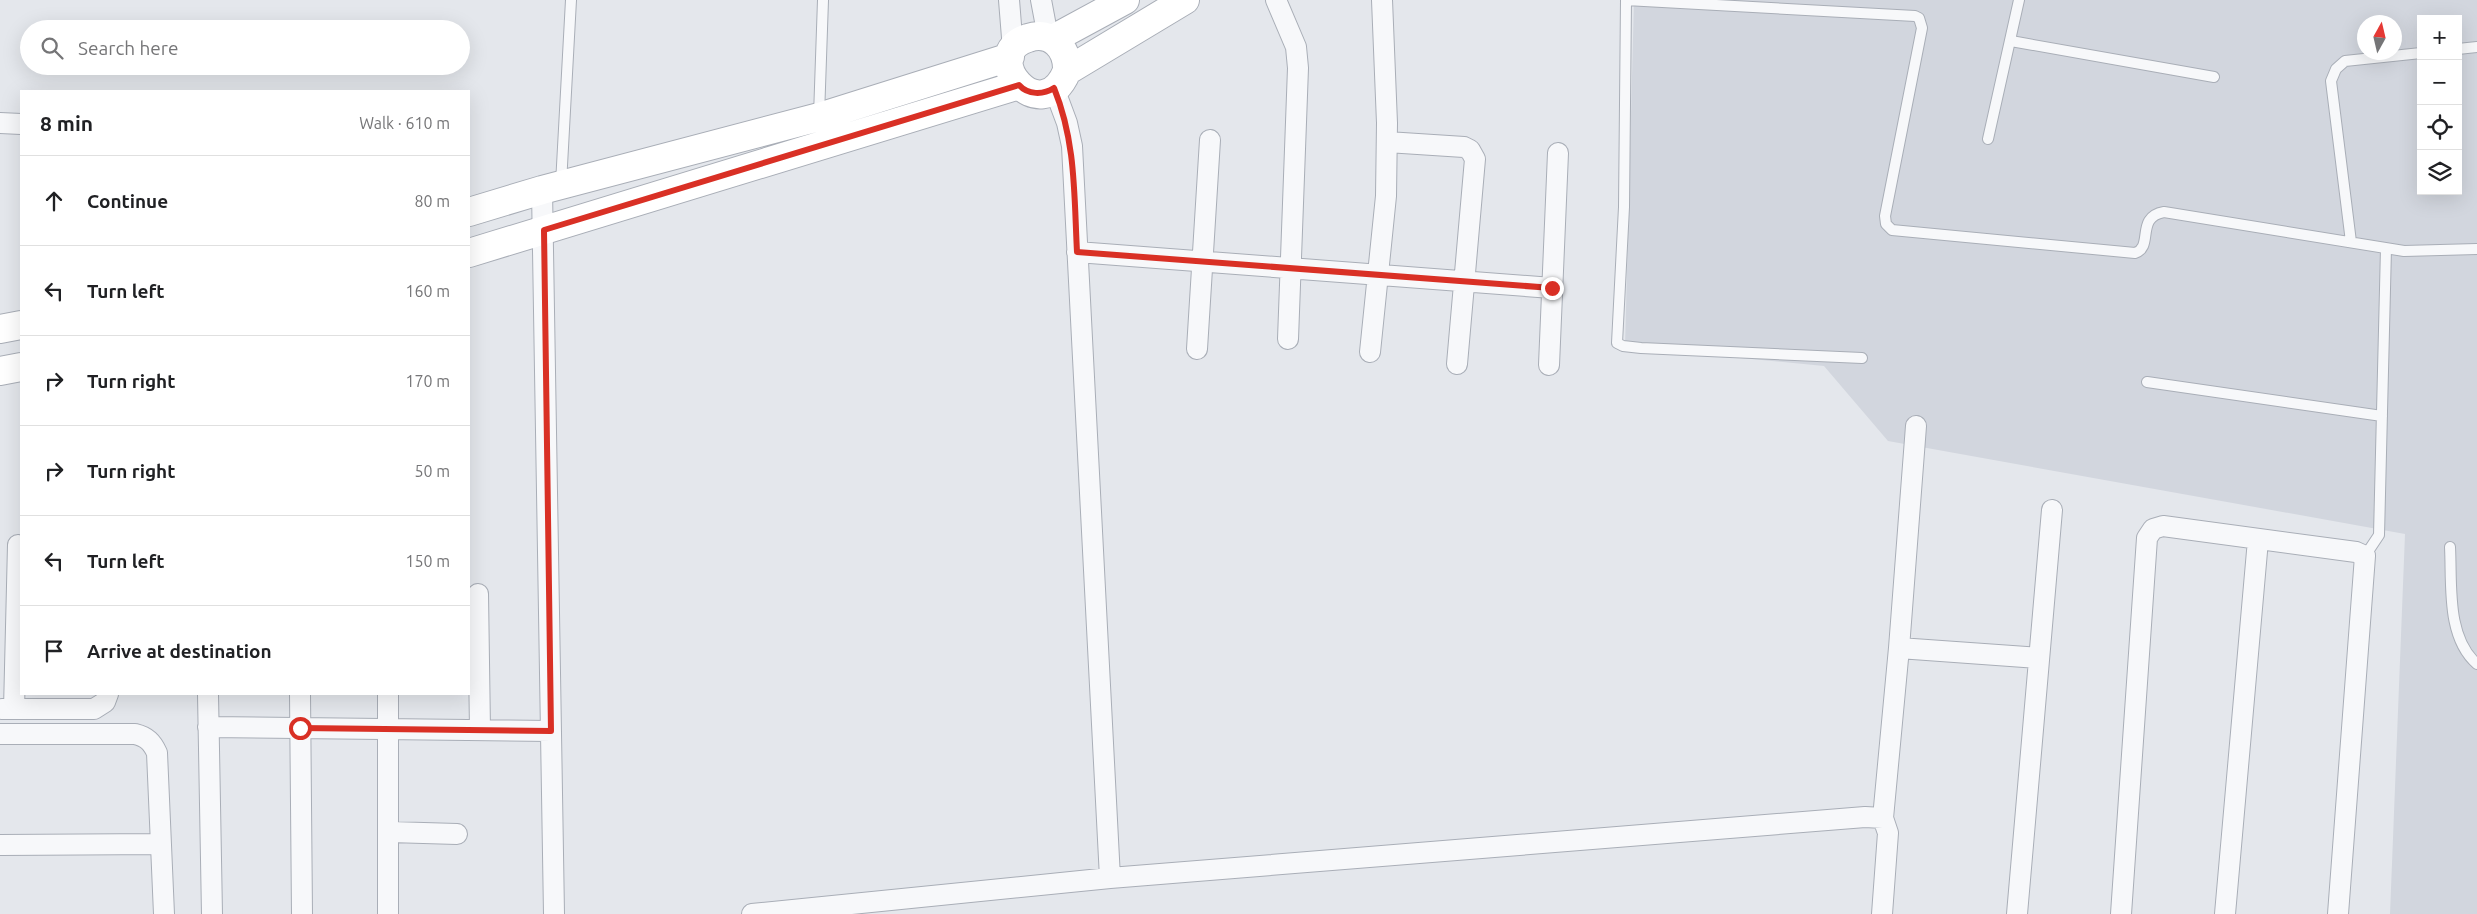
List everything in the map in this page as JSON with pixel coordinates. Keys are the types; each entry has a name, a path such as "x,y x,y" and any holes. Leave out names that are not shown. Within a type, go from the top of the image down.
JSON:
{"main road":[{"path":"1125,0 1050,38 1034,36 1022,39 1012,53 1010,72 1019,85 1030,92 1040,93 1185,0"},
{"path":"1050,38 1065,52 1060,80"},
{"path":"470,212 551,188 819,117 1012,53"},
{"path":"470,253 1019,85"},
{"path":"0,329 20,325"},
{"path":"0,371 20,367"}],"street":[{"path":"1009,0 1012,53"},
{"path":"1041,0 1050,38"},
{"path":"1276,0 1294,41 1298,68 1288,339"},
{"path":"1370,352 1386,196 1387,142 1382,0"},
{"path":"1060,80 1072,146 1110,878"},
{"path":"0,123 20,124"},
{"path":"1197,349 1204,262 1210,140"},
{"path":"1387,142 1464,147 1473,153 1475,159 1458,364"},
{"path":"1549,366 1558,153"},
{"path":"551,188 544,230 554,914"},
{"path":"1077,252 1552,288"},
{"path":"1882,914 1888,833 1882,818 1899,648 1916,426"},
{"path":"2017,914 2052,510"},
{"path":"2120,914 2147,538 2153,529 2163,526 2356,552 2365,556 2338,914"},
{"path":"2225,914 2258,540"},
{"path":"18,545 7,709 94,709 105,702 108,695"},
{"path":"478,594 480,730"},
{"path":"1899,648 2039,658"},
{"path":"208,695 212,914"},
{"path":"300,695 302,914"},
{"path":"388,695 390,832 388,914"},
{"path":"208,727 551,731"},
{"path":"0,734 135,734 146,736 153,744 157,753 164,914"},
{"path":"752,914 1110,878 1856,818 1882,818"},
{"path":"390,832 457,834"},
{"path":"0,845 161,844"}],"lane":[{"path":"551,188 571,0"},
{"path":"819,117 823,0"},
{"path":"1862,358 1641,348 1623,346 1617,343 1624,207 1626,0 1915,16 1919,18 1922,28 1885,216 1886,224 1892,230 2135,253 2142,247 2149,219 2153,214 2164,212 2404,251 2477,249"},
{"path":"1988,139 2019,0"},
{"path":"2011,41 2214,77"},
{"path":"2462,49 2477,47"},
{"path":"2350,242 2331,81 2336,69 2345,62 2417,53"},
{"path":"2365,556 2378,535 2386,248"},
{"path":"2147,382 2382,416"},
{"path":"2450,547 2452,604 2459,640 2477,664"}],"shaded area":[{"path":"1634,0 2477,0 2477,914 2390,914 2405,534 1888,441 1824,366 1625,347"}],"route":[{"path":"300,728 551,731 544,230 1019,85 1030,92 1040,93 1049,92 1054,88 1067,123 1072,146 1077,252 1552,288"}]}
